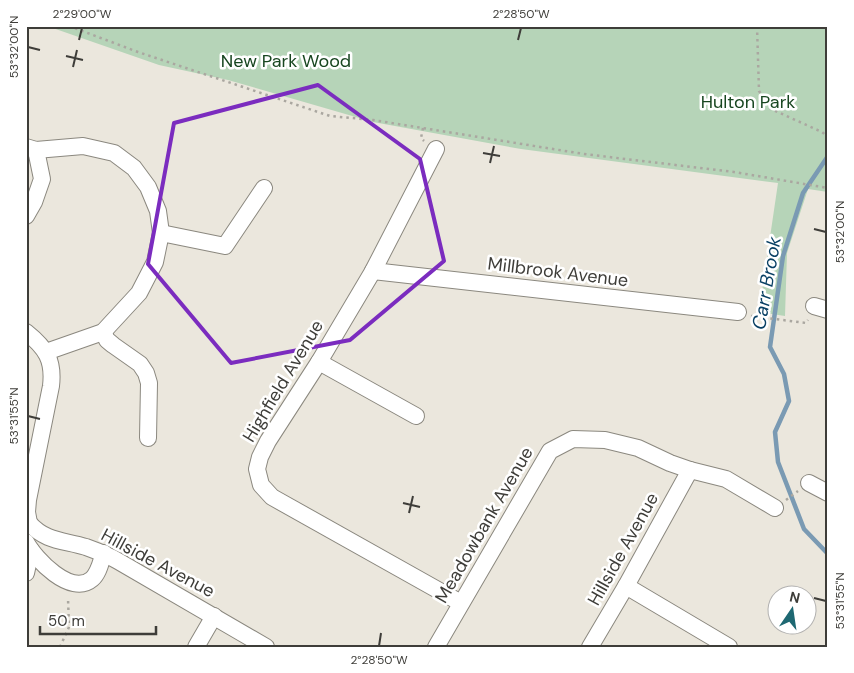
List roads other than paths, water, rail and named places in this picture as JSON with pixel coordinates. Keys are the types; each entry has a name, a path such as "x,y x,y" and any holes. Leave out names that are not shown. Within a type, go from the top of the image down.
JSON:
{"street":[{"path":"26,216 34,202 42,179 31,148 83,146 114,153 134,168 148,186 158,210 161,233 155,262 139,293 103,332 46,352"},
{"name":"Highfield Avenue","path":"436,149 373,270 319,362 268,442 260,457 257,469 261,485 272,497 461,603"},
{"path":"161,233 225,246 264,188"},
{"name":"Millbrook Avenue","path":"373,270 738,312"},
{"path":"26,332 46,352 52,374 28,500 28,525"},
{"path":"103,332 113,345 140,364 146,374 149,383 142,415 148,438"},
{"path":"319,362 416,416"},
{"name":"Meadowbank Avenue","path":"436,647 550,451 573,439 605,440 638,448 670,463 726,479 779,506"},
{"name":"Hillside Avenue","path":"590,647 690,470"},
{"path":"804,487 828,493"},
{"name":"Hillside Avenue","path":"28,525 48,538 104,553 266,647"},
{"path":"29,546 56,575 75,584 85,583 92,579 96,574 104,553"},
{"path":"26,573 29,546"},
{"path":"626,586 730,647"},
{"path":"196,647 214,616"}],"waterway":[{"name":"Carr Brook","path":"828,156 803,193 783,256 770,347 784,374 789,401 775,432 778,462 804,529 828,554"}],"park label":[{"name":"New Park Wood","path":"286,61"},
{"name":"Hulton Park","path":"748,102"}]}
